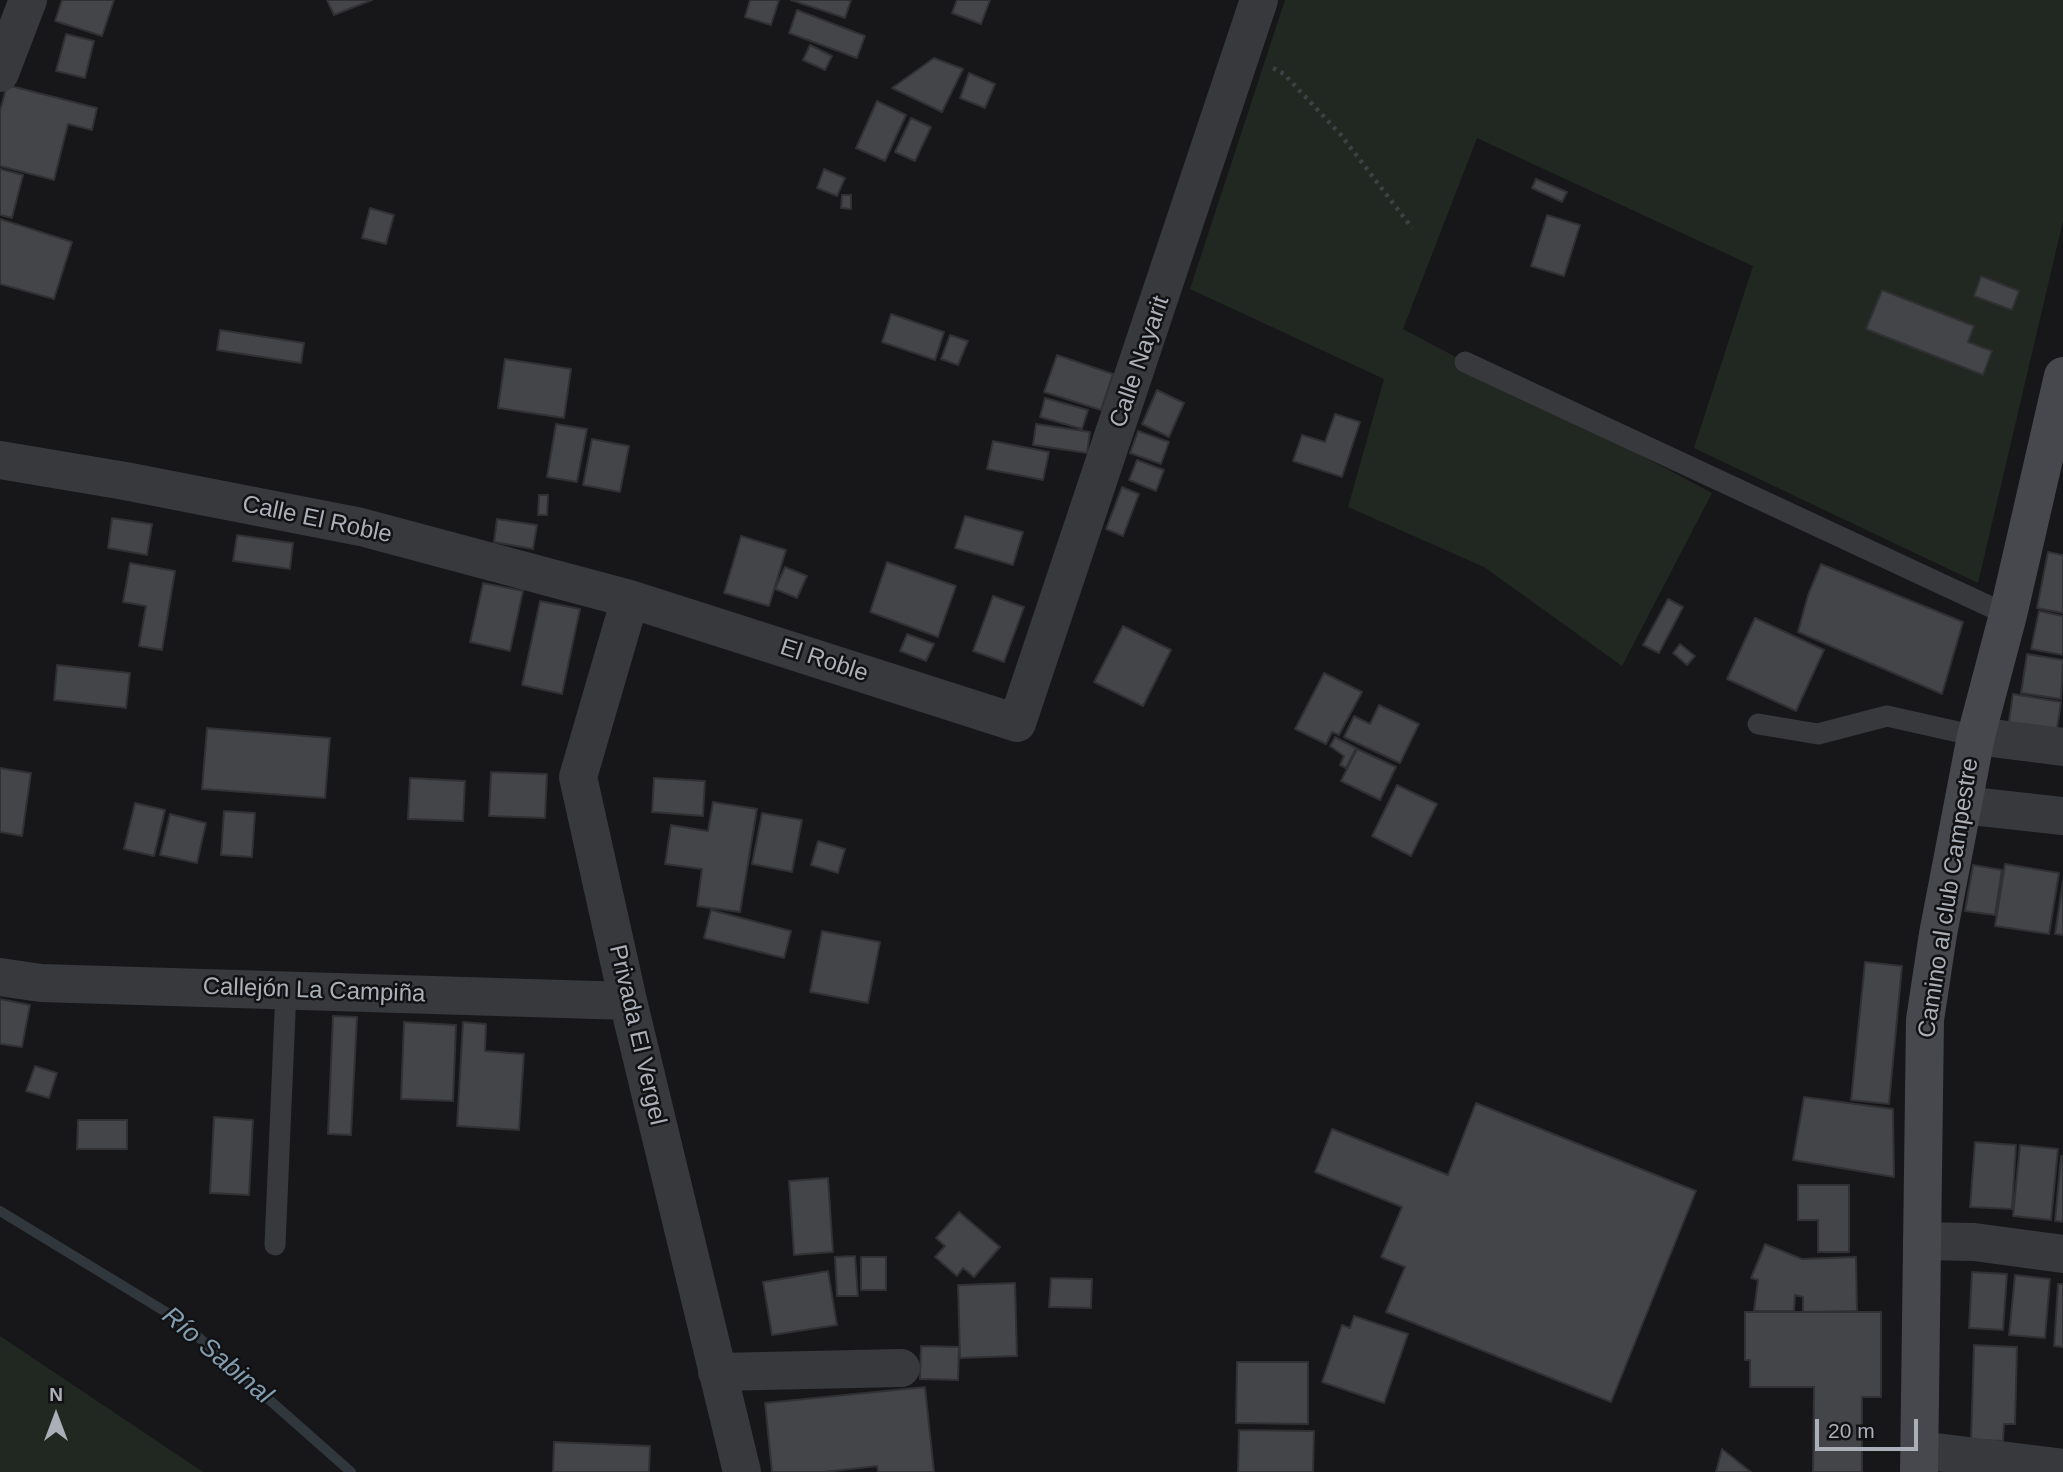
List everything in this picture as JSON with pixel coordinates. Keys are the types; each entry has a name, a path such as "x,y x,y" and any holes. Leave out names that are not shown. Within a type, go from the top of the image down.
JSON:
{"main road":[{"name":"Camino al club Campestre","path":"1919,1461 1925,1020 1976,736 2008,615 2063,376"}],"street":[{"path":"0,73 28,0"},
{"name":"Calle Nayarit","path":"1017,723 1156,315 1259,0"},
{"name":"Calle El Roble","path":"0,460 138,483 361,527 630,599"},
{"name":"El Roble","path":"630,599 1017,723"},
{"name":"Privada El Vergel","path":"630,599 578,777 628,1000 742,1472"},
{"path":"1976,736 2063,747"},
{"path":"1963,805 2063,816"},
{"name":"Callejón La Campiña","path":"0,977 41,983 628,1000"},
{"path":"1922,1241 1974,1241 2063,1254"},
{"path":"718,1372 901,1368"},
{"path":"1919,1461 2063,1468"}],"lane":[{"path":"1465,362 2008,615"},
{"path":"1758,724 1818,734 1886,716 1976,736"},
{"path":"275,1245 286,990"}],"path":[{"path":"1242,50 1284,74 1341,135 1412,228"}],"shaded area":[{"path":"1285,0 2063,0 2063,221 1978,583 1694,448 1753,266 1477,138 1403,329 1712,493 1622,666 1484,567 1348,507 1384,379 1190,289"},
{"path":"0,1336 203,1472 0,1472"}],"building":[{"path":"62,0 114,0 102,36 55,21"},
{"path":"327,0 372,0 334,15"},
{"path":"750,0 779,0 771,25 745,17"},
{"path":"791,0 851,0 845,18"},
{"path":"957,0 990,0 981,24 952,13"},
{"path":"797,10 865,36 857,58 789,33"},
{"path":"66,34 94,41 85,78 56,71"},
{"path":"810,45 832,56 825,70 803,60"},
{"path":"934,58 963,69 942,112 892,88"},
{"path":"969,73 995,84 985,108 960,98"},
{"path":"7,85 97,108 92,130 68,124 54,180 0,166 0,111"},
{"path":"877,101 906,115 885,161 856,148"},
{"path":"911,118 931,127 915,161 895,152"},
{"path":"0,169 23,175 12,218 0,215"},
{"path":"824,169 845,178 837,196 817,188"},
{"path":"1536,179 1567,192 1562,202 1532,188"},
{"path":"842,195 851,195 851,209 841,208"},
{"path":"370,208 394,215 386,244 362,238"},
{"path":"1547,215 1580,225 1564,276 1531,266"},
{"path":"0,219 72,242 54,299 0,284"},
{"path":"1981,276 2019,291 2012,310 1974,296"},
{"path":"1882,290 1974,326 1968,342 1992,351 1983,375 1866,329"},
{"path":"891,314 944,332 935,360 882,342"},
{"path":"220,330 304,343 301,363 217,350"},
{"path":"950,335 968,341 958,365 941,359"},
{"path":"1057,355 1113,374 1101,410 1044,392"},
{"path":"505,359 571,369 564,418 498,408"},
{"path":"1157,390 1184,403 1169,437 1142,424"},
{"path":"1045,398 1088,410 1082,429 1040,417"},
{"path":"1335,414 1360,422 1342,477 1293,461 1302,435 1325,442"},
{"path":"556,424 587,429 577,482 547,477"},
{"path":"1036,424 1090,432 1087,453 1033,445"},
{"path":"1138,431 1169,442 1161,464 1130,453"},
{"path":"592,439 629,446 620,492 583,485"},
{"path":"993,441 1049,452 1043,480 987,469"},
{"path":"1137,460 1164,470 1156,491 1129,480"},
{"path":"1122,487 1139,494 1123,536 1106,529"},
{"path":"539,495 548,495 547,515 538,515"},
{"path":"965,516 1023,532 1013,565 955,548"},
{"path":"112,518 152,524 147,555 108,548"},
{"path":"497,519 537,525 533,549 494,542"},
{"path":"237,535 293,543 290,569 233,561"},
{"path":"741,536 786,550 769,606 724,593"},
{"path":"2048,552 2063,555 2063,613 2037,608"},
{"path":"887,562 956,586 938,637 870,612"},
{"path":"130,563 175,571 162,650 139,646 146,606 123,602"},
{"path":"1821,564 1963,622 1942,694 1798,632 1808,595"},
{"path":"785,567 807,576 797,598 775,589"},
{"path":"483,583 523,591 510,651 470,642"},
{"path":"993,596 1024,607 1004,662 973,651"},
{"path":"1668,599 1683,607 1659,653 1643,645"},
{"path":"540,601 580,609 562,694 522,685"},
{"path":"2039,611 2063,616 2063,655 2031,649"},
{"path":"1755,618 1824,650 1796,711 1727,679"},
{"path":"1123,626 1171,650 1143,706 1094,682"},
{"path":"907,634 934,644 926,661 900,651"},
{"path":"1680,644 1695,656 1687,665 1673,653"},
{"path":"2027,654 2063,660 2061,699 2021,693"},
{"path":"57,665 130,673 126,708 54,700"},
{"path":"1324,673 1362,692 1339,735 1332,732 1326,744 1295,729"},
{"path":"2013,694 2061,702 2056,735 2008,728"},
{"path":"1379,705 1419,724 1400,763 1344,737 1354,716 1370,724"},
{"path":"207,728 330,738 325,798 202,789"},
{"path":"1335,737 1356,748 1346,768 1340,765 1344,756 1330,746"},
{"path":"1357,749 1396,767 1380,800 1341,781"},
{"path":"0,768 31,773 22,836 0,832"},
{"path":"491,772 547,774 545,818 489,816"},
{"path":"410,778 465,781 463,821 408,819"},
{"path":"654,778 705,781 703,816 652,812"},
{"path":"1397,785 1437,804 1411,856 1372,836"},
{"path":"713,802 757,809 740,912 697,906 702,869 665,864 671,825 708,831"},
{"path":"135,803 165,810 154,856 124,849"},
{"path":"224,811 255,813 252,857 221,855"},
{"path":"762,813 802,820 792,872 752,864"},
{"path":"170,814 206,823 197,863 160,855"},
{"path":"818,841 845,849 838,873 811,865"},
{"path":"2005,864 2059,873 2049,934 1995,926"},
{"path":"1973,865 2002,870 1995,915 1965,911"},
{"path":"2063,881 2063,935 2055,934"},
{"path":"711,910 791,931 784,958 704,938"},
{"path":"822,931 880,942 868,1003 810,992"},
{"path":"1865,962 1902,966 1889,1104 1851,1100"},
{"path":"0,999 30,1005 22,1047 0,1044"},
{"path":"333,1016 357,1017 351,1135 328,1134"},
{"path":"404,1022 456,1025 453,1101 401,1099"},
{"path":"463,1022 486,1024 485,1051 524,1054 519,1130 457,1126"},
{"path":"35,1066 57,1073 49,1098 26,1091"},
{"path":"1804,1097 1893,1109 1894,1177 1793,1160"},
{"path":"1476,1103 1696,1191 1611,1402 1386,1312 1405,1267 1381,1257 1402,1207 1315,1172 1332,1129 1448,1175"},
{"path":"214,1117 253,1120 249,1195 210,1193"},
{"path":"78,1120 127,1120 127,1149 77,1149"},
{"path":"1975,1142 2016,1145 2012,1209 1970,1207"},
{"path":"2020,1145 2058,1149 2051,1220 2013,1216"},
{"path":"2063,1156 2063,1222 2055,1221"},
{"path":"828,1178 833,1252 794,1255 789,1181"},
{"path":"1798,1185 1849,1185 1849,1252 1818,1252 1818,1220 1798,1220"},
{"path":"959,1212 1000,1247 974,1277 963,1268 957,1276 935,1257 945,1246 936,1238"},
{"path":"1765,1244 1802,1259 1856,1257 1857,1311 1803,1312 1803,1297 1795,1295 1794,1311 1754,1311 1758,1280 1751,1278"},
{"path":"855,1256 858,1296 837,1296 835,1257"},
{"path":"861,1257 886,1257 886,1290 861,1290"},
{"path":"828,1271 837,1325 772,1335 763,1282"},
{"path":"1972,1272 2007,1274 2003,1330 1969,1328"},
{"path":"2015,1275 2050,1279 2045,1338 2009,1335"},
{"path":"1051,1278 1092,1279 1091,1308 1049,1307"},
{"path":"1015,1283 1017,1356 960,1358 958,1285"},
{"path":"2058,1284 2063,1284 2063,1347 2054,1346"},
{"path":"1745,1312 1881,1312 1881,1397 1862,1397 1862,1472 1813,1472 1814,1387 1750,1387 1750,1360 1745,1360"},
{"path":"1354,1316 1408,1334 1384,1403 1322,1382 1342,1325 1350,1328"},
{"path":"1974,1345 2017,1347 2015,1424 2004,1424 2003,1441 1971,1440"},
{"path":"921,1346 959,1347 958,1380 920,1379"},
{"path":"1237,1362 1308,1362 1308,1424 1236,1423"},
{"path":"925,1387 934,1472 878,1472 877,1466 824,1472 772,1472 765,1403"},
{"path":"1239,1430 1314,1431 1313,1472 1238,1472"},
{"path":"554,1442 650,1446 649,1472 553,1472"},
{"path":"1722,1449 1751,1472 1716,1472"}],"waterway":[{"name":"Río Sabinal","path":"0,1211 179,1320 351,1472"}]}
